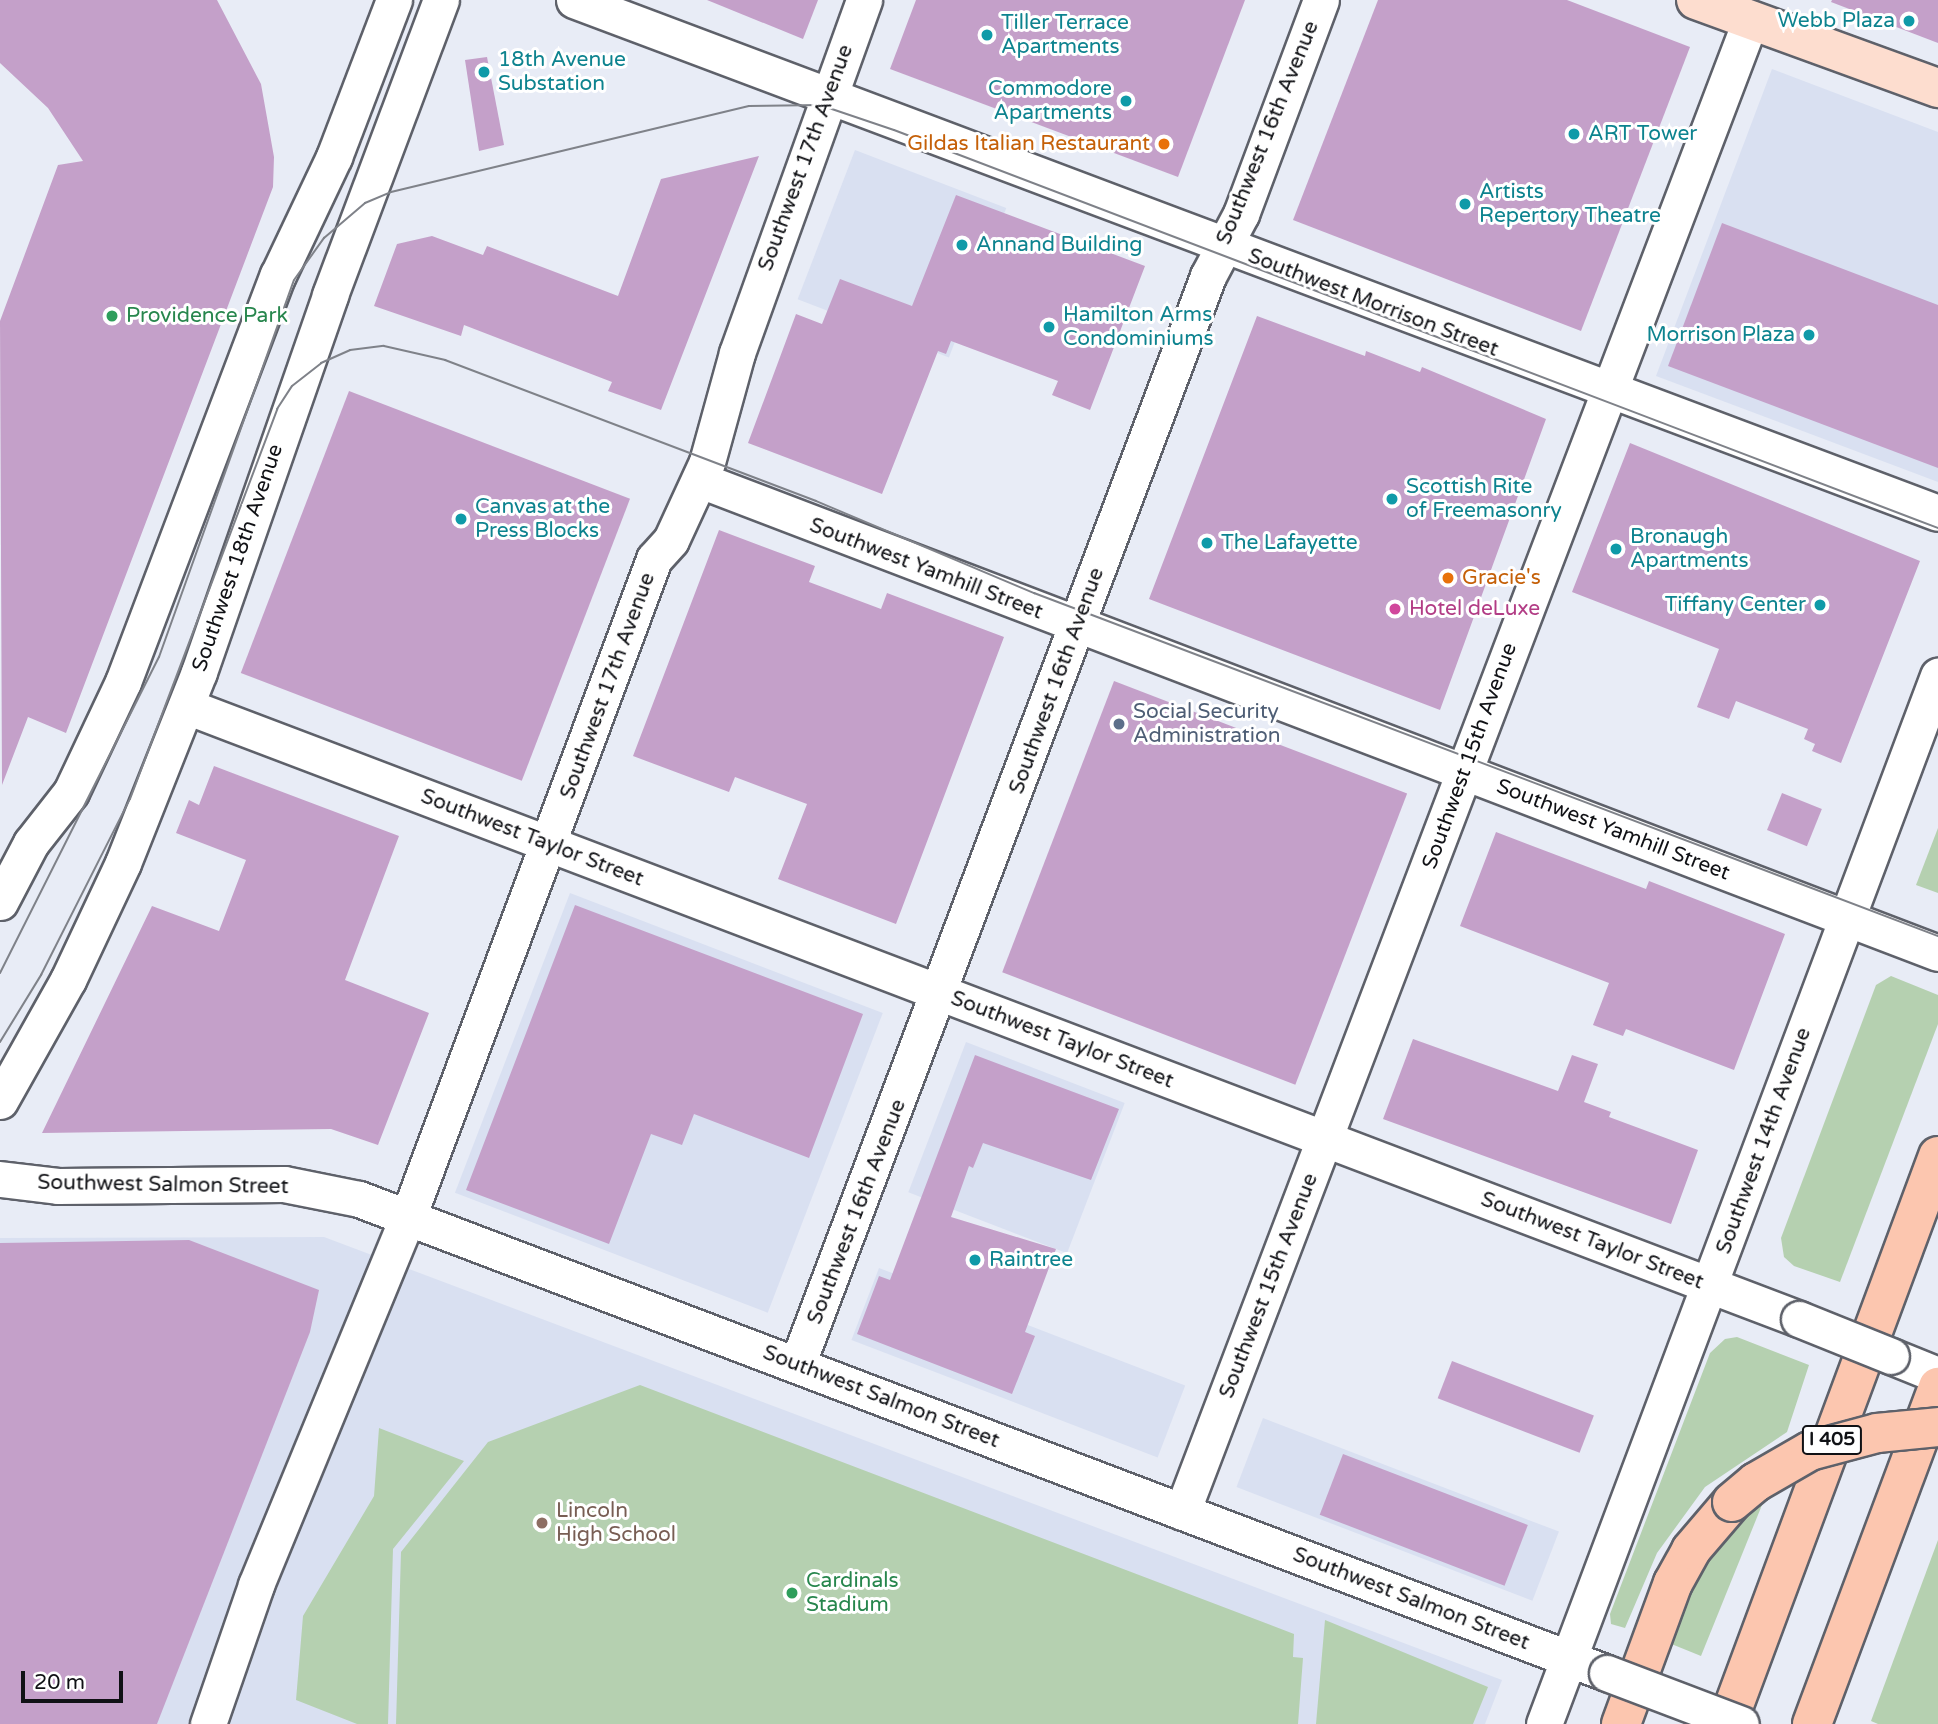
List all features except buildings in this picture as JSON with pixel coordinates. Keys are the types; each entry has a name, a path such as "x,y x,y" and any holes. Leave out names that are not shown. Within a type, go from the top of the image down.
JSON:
{"highway":[{"name":"I 405","path":"1727,1724 1938,1156"},
{"path":"1812,1724 1938,1387"},
{"path":"1620,1724 1673,1583 1732,1502 1756,1482 1810,1451 1877,1433 1938,1427"}],"main road":[{"path":"1696,0 1755,10 1938,88"}],"street":[{"path":"0,902 31,844 71,792 123,682 278,275 334,157 394,0"},
{"name":"Southwest 18th Avenue","path":"0,1101 79,957 186,706 441,0"},
{"name":"Southwest Morrison Street","path":"574,0 1224,247 1938,513"},
{"name":"Southwest 17th Avenue","path":"208,1724 256,1585 408,1217 550,845 654,559 671,540 700,480 737,353 864,0"},
{"name":"Southwest 16th Avenue","path":"797,1365 941,993 1076,627 1321,0"},
{"name":"Southwest 15th Avenue","path":"1182,1512 1755,10"},
{"name":"Southwest Yamhill Street","path":"700,480 1076,627 1929,950"},
{"name":"Southwest 14th Avenue","path":"1544,1724 1566,1658 1711,1285 1938,676"},
{"name":"Southwest Taylor Street","path":"186,706 1711,1285 1938,1375"},
{"name":"Southwest Salmon Street","path":"0,1180 58,1186 284,1184 359,1199 1741,1724"}],"shaded area":[{"path":"1772,69 1938,132 1938,482 1656,376"},
{"path":"855,150 1006,208 949,357 798,299"},
{"path":"570,893 883,1013 768,1313 455,1193"},
{"path":"966,1042 1125,1103 1067,1253 908,1192"},
{"name":"Lincoln High School","path":"324,1237 1502,1680 1485,1724 0,1724 0,1238"},
{"path":"879,1268 1185,1386 1158,1457 851,1340"},
{"path":"1263,1418 1559,1532 1532,1601 1236,1487"}],"green space":[{"path":"1938,828 1938,893 1916,885"},
{"path":"1891,976 1938,995 1938,1024 1840,1282 1794,1266 1784,1257 1781,1238 1876,985"},
{"path":"1737,1337 1809,1365 1787,1432 1705,1487 1657,1553 1625,1628 1611,1624 1610,1614 1710,1353 1725,1339"},
{"name":"Cardinals Stadium","path":"640,1385 1294,1634 1293,1657 1303,1658 1298,1724 396,1724 401,1552 488,1442"},
{"path":"379,1428 464,1461 393,1549 388,1724 357,1724 296,1700 303,1616 374,1496"},
{"path":"1766,1495 1701,1656 1664,1641 1707,1555"},
{"path":"1938,1540 1938,1724 1878,1724 1871,1721"},
{"path":"1325,1620 1488,1687 1473,1724 1316,1724"}],"tram line":[{"path":"0,973 159,657 294,280 324,238 365,203 391,192 749,106 820,105 894,130 1938,528"},
{"path":"0,1042 41,975 130,799 277,409 292,386 321,363 350,350 384,346 445,360 816,501 1034,593 1938,936"}],"place":[{"name":"Webb Plaza","path":"1909,21"},
{"name":"Tiller Terrace Apartments","path":"987,35"},
{"name":"18th Avenue Substation","path":"484,72"},
{"name":"Commodore Apartments","path":"1126,101"},
{"name":"ART Tower","path":"1574,134"},
{"name":"Gildas Italian Restaurant","path":"1164,144"},
{"name":"Artists Repertory Theatre","path":"1465,204"},
{"name":"Annand Building","path":"962,245"},
{"name":"Providence Park","path":"112,316"},
{"name":"Hamilton Arms Condominiums","path":"1049,327"},
{"name":"Morrison Plaza","path":"1809,335"},
{"name":"Scottish Rite of Freemasonry","path":"1392,499"},
{"name":"Canvas at the Press Blocks","path":"461,519"},
{"name":"The Lafayette","path":"1207,543"},
{"name":"Bronaugh Apartments","path":"1616,549"},
{"name":"Gracie's","path":"1448,578"},
{"name":"Tiffany Center","path":"1820,605"},
{"name":"Hotel deLuxe","path":"1395,609"},
{"name":"Social Security Administration","path":"1119,724"},
{"name":"Raintree","path":"975,1260"},
{"name":"Lincoln High School","path":"542,1523"},
{"name":"Cardinals Stadium","path":"792,1593"}]}
